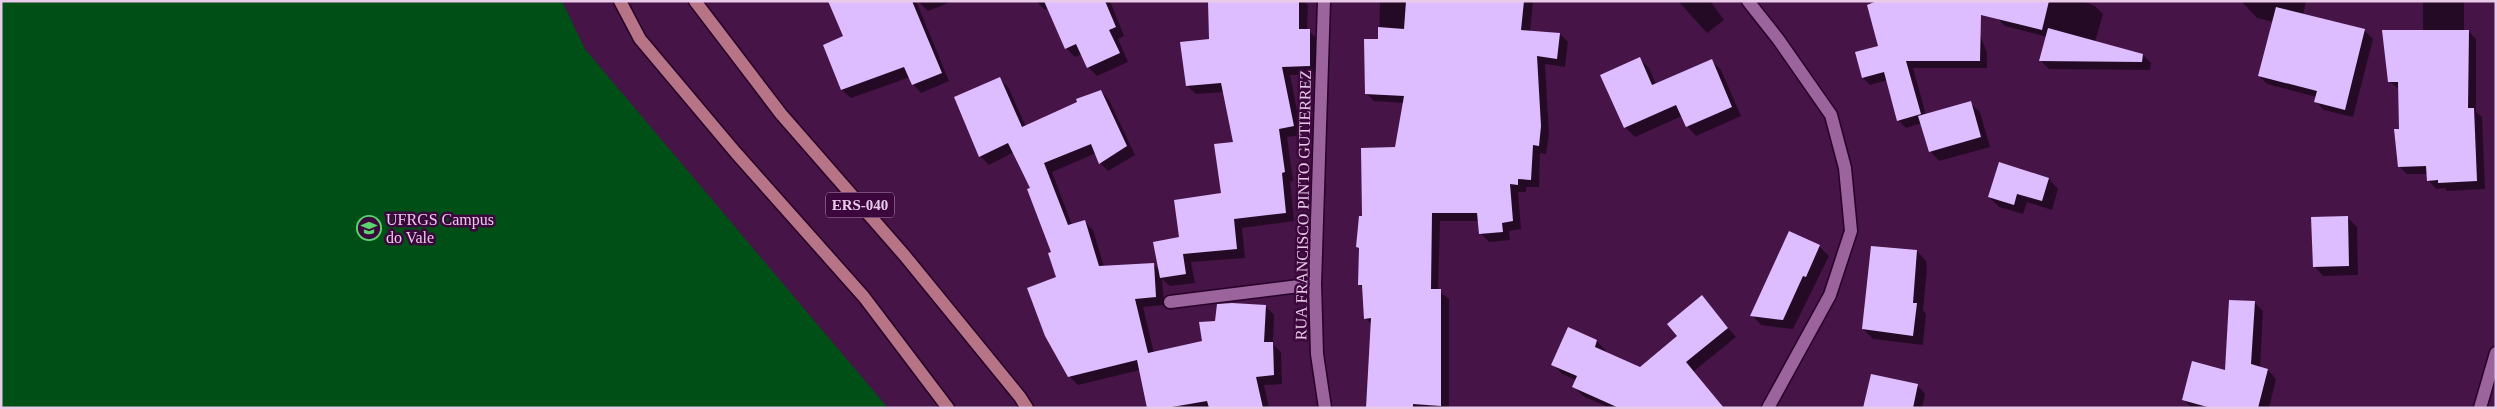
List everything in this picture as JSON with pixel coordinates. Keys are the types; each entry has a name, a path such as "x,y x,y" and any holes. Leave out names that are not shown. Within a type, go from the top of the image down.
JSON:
{"main road":[{"name":"ERS-040","path":"620,1 640,38 736,153 864,297 948,408"},
{"name":"ERS-040","path":"695,1 781,114 905,256 1020,396 1027,408"}],"street":[{"name":"RUA FRANCISCO PINTO GUTIERREZ","path":"1324,1 1315,284 1317,354 1325,408"},
{"path":"1748,1 1778,39 1831,116 1845,168 1851,231 1830,295 1768,408"},
{"path":"1170,302 1315,284"},
{"path":"2480,408 2496,353"}],"green space":[{"name":"UFRGS Campus do Vale","path":"1,1 562,1 585,49 888,408 1,408"}],"building":[{"path":"828,1 912,1 942,73 912,85 904,67 841,90 823,45 843,36"},
{"path":"1044,1 1105,1 1116,27 1109,30 1120,53 1087,68 1076,44 1065,49"},
{"path":"1208,1 1299,1 1299,29 1310,29 1310,66 1282,67 1294,126 1279,129 1285,172 1282,173 1286,213 1234,219 1237,249 1183,254 1186,274 1160,278 1153,242 1179,237 1174,200 1221,193 1214,144 1233,142 1221,83 1186,86 1180,42 1209,39"},
{"path":"1406,1 1524,1 1521,30 1560,33 1557,59 1537,56 1541,126 1539,146 1533,145 1531,180 1518,179 1518,185 1510,184 1513,221 1502,223 1503,232 1479,234 1477,213 1432,213 1431,289 1441,289 1441,406 1413,404 1413,408 1366,408 1371,318 1364,319 1362,285 1358,285 1359,248 1356,247 1359,216 1362,216 1361,148 1395,147 1404,96 1365,94 1364,39 1378,39 1378,27 1404,29"},
{"path":"1877,1 2049,1 2042,30 1981,15 1980,61 1906,61 1921,114 1897,121 1884,72 1862,78 1855,52 1878,46 1867,5"},
{"path":"2276,7 2365,29 2345,110 2314,102 2317,91 2258,76"},
{"path":"2048,28 2143,54 2142,62 2039,61"},
{"path":"2382,30 2469,30 2468,108 2474,108 2477,181 2438,183 2438,180 2427,181 2426,166 2398,167 2394,129 2399,129 2398,82 2388,82"},
{"path":"1640,57 1652,85 1712,59 1732,107 1686,127 1676,105 1624,128 1600,75"},
{"path":"1000,77 1022,127 1077,102 1076,99 1101,90 1127,146 1099,164 1091,144 1044,163 1068,225 1085,220 1099,266 1154,263 1156,297 1135,299 1148,353 1202,341 1199,322 1215,321 1217,304 1266,305 1264,342 1273,342 1274,375 1256,377 1263,408 1209,408 1207,401 1166,408 1147,408 1137,360 1068,377 1045,336 1027,288 1056,277 1048,253 1051,252 1027,189 1030,188 1008,143 979,157 954,97"},
{"path":"1971,101 1981,137 1929,152 1918,116"},
{"path":"1999,162 2049,178 2042,201 2017,194 2014,205 1988,197"},
{"path":"2348,216 2349,266 2313,267 2311,217"},
{"path":"1789,231 1820,245 1806,277 1803,276 1783,320 1750,316"},
{"path":"1871,246 1917,250 1913,303 1917,303 1913,336 1862,329"},
{"path":"1702,295 1728,328 1686,362 1724,408 1619,408 1572,387 1577,376 1551,365 1568,327 1597,340 1595,347 1640,367 1677,336 1667,324"},
{"path":"2229,300 2255,301 2251,364 2268,369 2258,408 2211,408 2182,400 2192,361 2225,370"},
{"path":"1871,374 1918,384 1913,408 1863,408"}],"place":[{"name":"UFRGS Campus do Vale","path":"369,228"}]}
